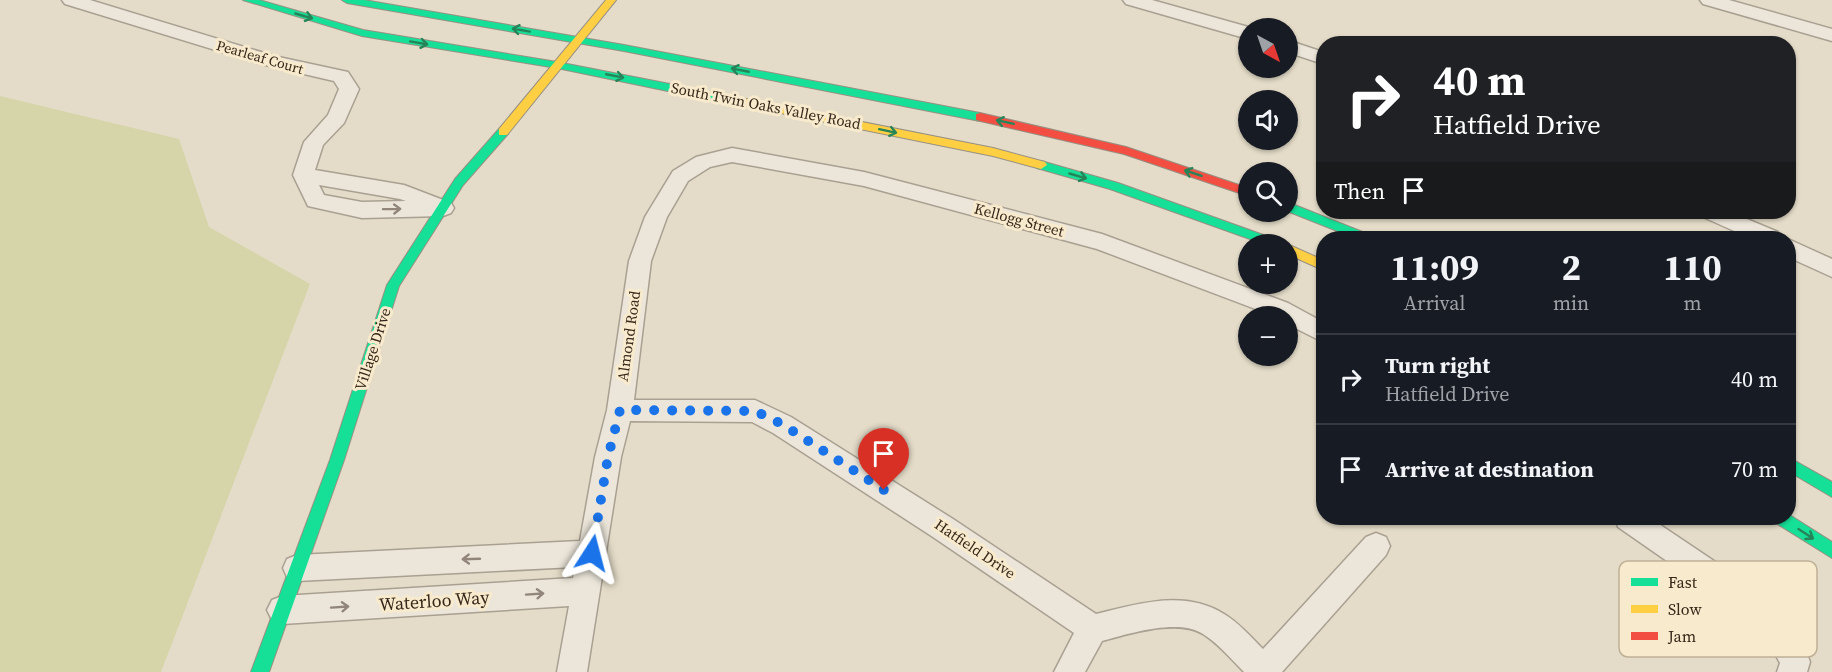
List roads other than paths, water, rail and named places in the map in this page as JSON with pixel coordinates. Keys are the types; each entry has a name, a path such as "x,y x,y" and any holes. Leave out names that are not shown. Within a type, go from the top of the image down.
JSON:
{"main road":[{"name":"South Twin Oaks Valley Road","path":"248,0 362,33 557,65 993,152 1114,186 1248,234"},
{"name":"South Twin Oaks Valley Road","path":"347,0 579,40 1007,122 1126,151 1238,189"},
{"name":"Village Drive","path":"260,672 337,460 393,285 459,182 521,112 611,0"},
{"path":"1298,210 1316,218"},
{"path":"1319,219 1349,231"},
{"path":"1298,254 1316,262"},
{"path":"1796,468 1832,490"},
{"path":"1792,525 1832,551"}],"street":[{"name":"Pearleaf Court","path":"71,0 268,60 341,76 349,89 337,118 314,142 303,175"},
{"path":"1708,0 1832,35"},
{"path":"1140,1 1238,30"},
{"path":"1298,50 1316,56"},
{"name":"Kellogg Street","path":"703,162 732,155 864,179 1102,242 1280,309 1316,329"},
{"name":"Almond Road","path":"572,672 608,457 620,410 626,350 640,261 656,217 680,176 703,162"},
{"path":"303,175 404,192 442,207"},
{"path":"303,175 316,201 362,210 442,207"},
{"path":"342,205 355,185"},
{"path":"1727,219 1754,231"},
{"path":"1796,251 1832,269"},
{"name":"Hatfield Drive","path":"620,410 755,411 782,424 913,508 1093,629"},
{"path":"1638,525 1691,561"},
{"path":"1070,672 1093,629 1152,616 1186,614 1211,623 1263,671 1376,546"},
{"path":"297,568 592,553"},
{"name":"Waterloo Way","path":"282,610 586,591"}]}
